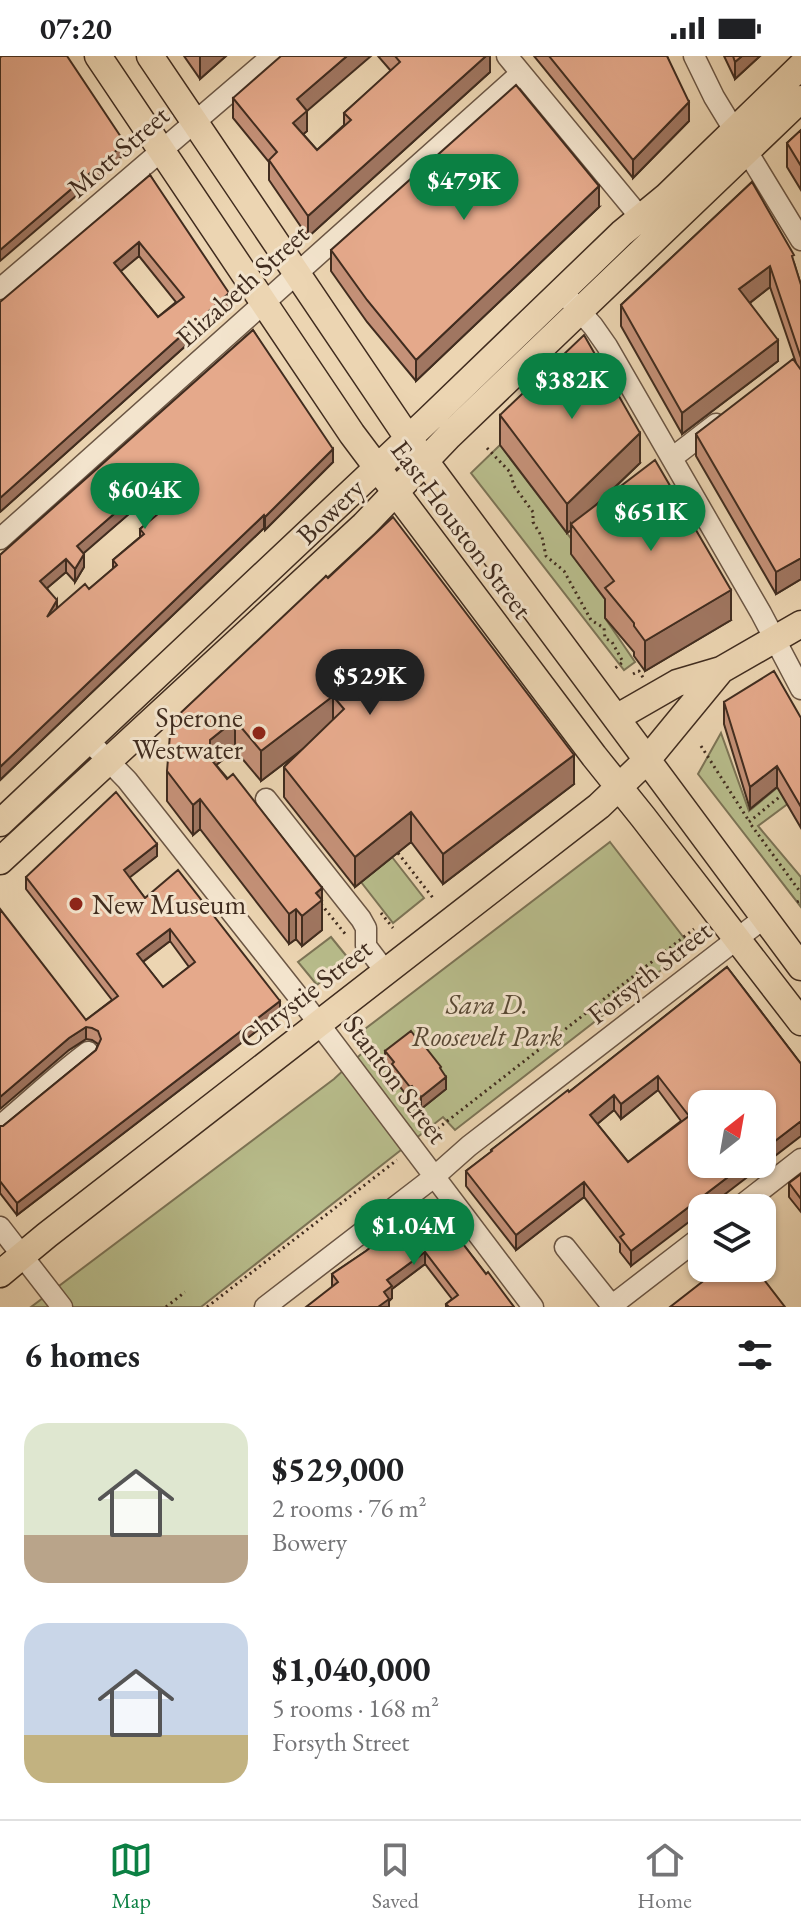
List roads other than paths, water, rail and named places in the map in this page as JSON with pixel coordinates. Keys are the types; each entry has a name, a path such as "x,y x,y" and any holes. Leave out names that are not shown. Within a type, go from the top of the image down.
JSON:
{"main road":[{"name":"East Houston Street","path":"98,56 376,468 801,1022"},
{"name":"East Houston Street","path":"150,56 408,438 801,967"},
{"name":"Bowery","path":"741,140 801,66"},
{"name":"Bowery","path":"0,823 408,438 571,301 649,227 667,196 801,99"},
{"name":"Bowery","path":"1,859 364,525 571,301"},
{"path":"616,718 677,683 721,670 801,624"},
{"name":"Chrystie Street","path":"0,1274 588,814 647,760 721,670"}],"street":[{"name":"Mott Street","path":"0,289 272,56"},
{"path":"507,56 649,227"},
{"path":"694,56 714,97 801,240"},
{"name":"Elizabeth Street","path":"0,539 521,73"},
{"path":"571,301 607,346 801,689"},
{"path":"672,458 735,410"},
{"name":"Stanton Street","path":"88,740 127,780 318,1023 533,1307"},
{"path":"266,799 361,919 366,928 366,946 385,971"},
{"name":"Forsyth Street","path":"265,1307 764,918"},
{"path":"0,1126 88,1052"},
{"path":"756,1194 801,1159"},
{"path":"0,1227 62,1307"},
{"path":"565,1247 611,1306 688,1247"}],"place":[{"name":"Sperone Westwater","path":"259,733"},
{"name":"New Museum","path":"76,904"}],"park label":[{"name":"Sara D. Roosevelt Park","path":"487,1020"}]}
